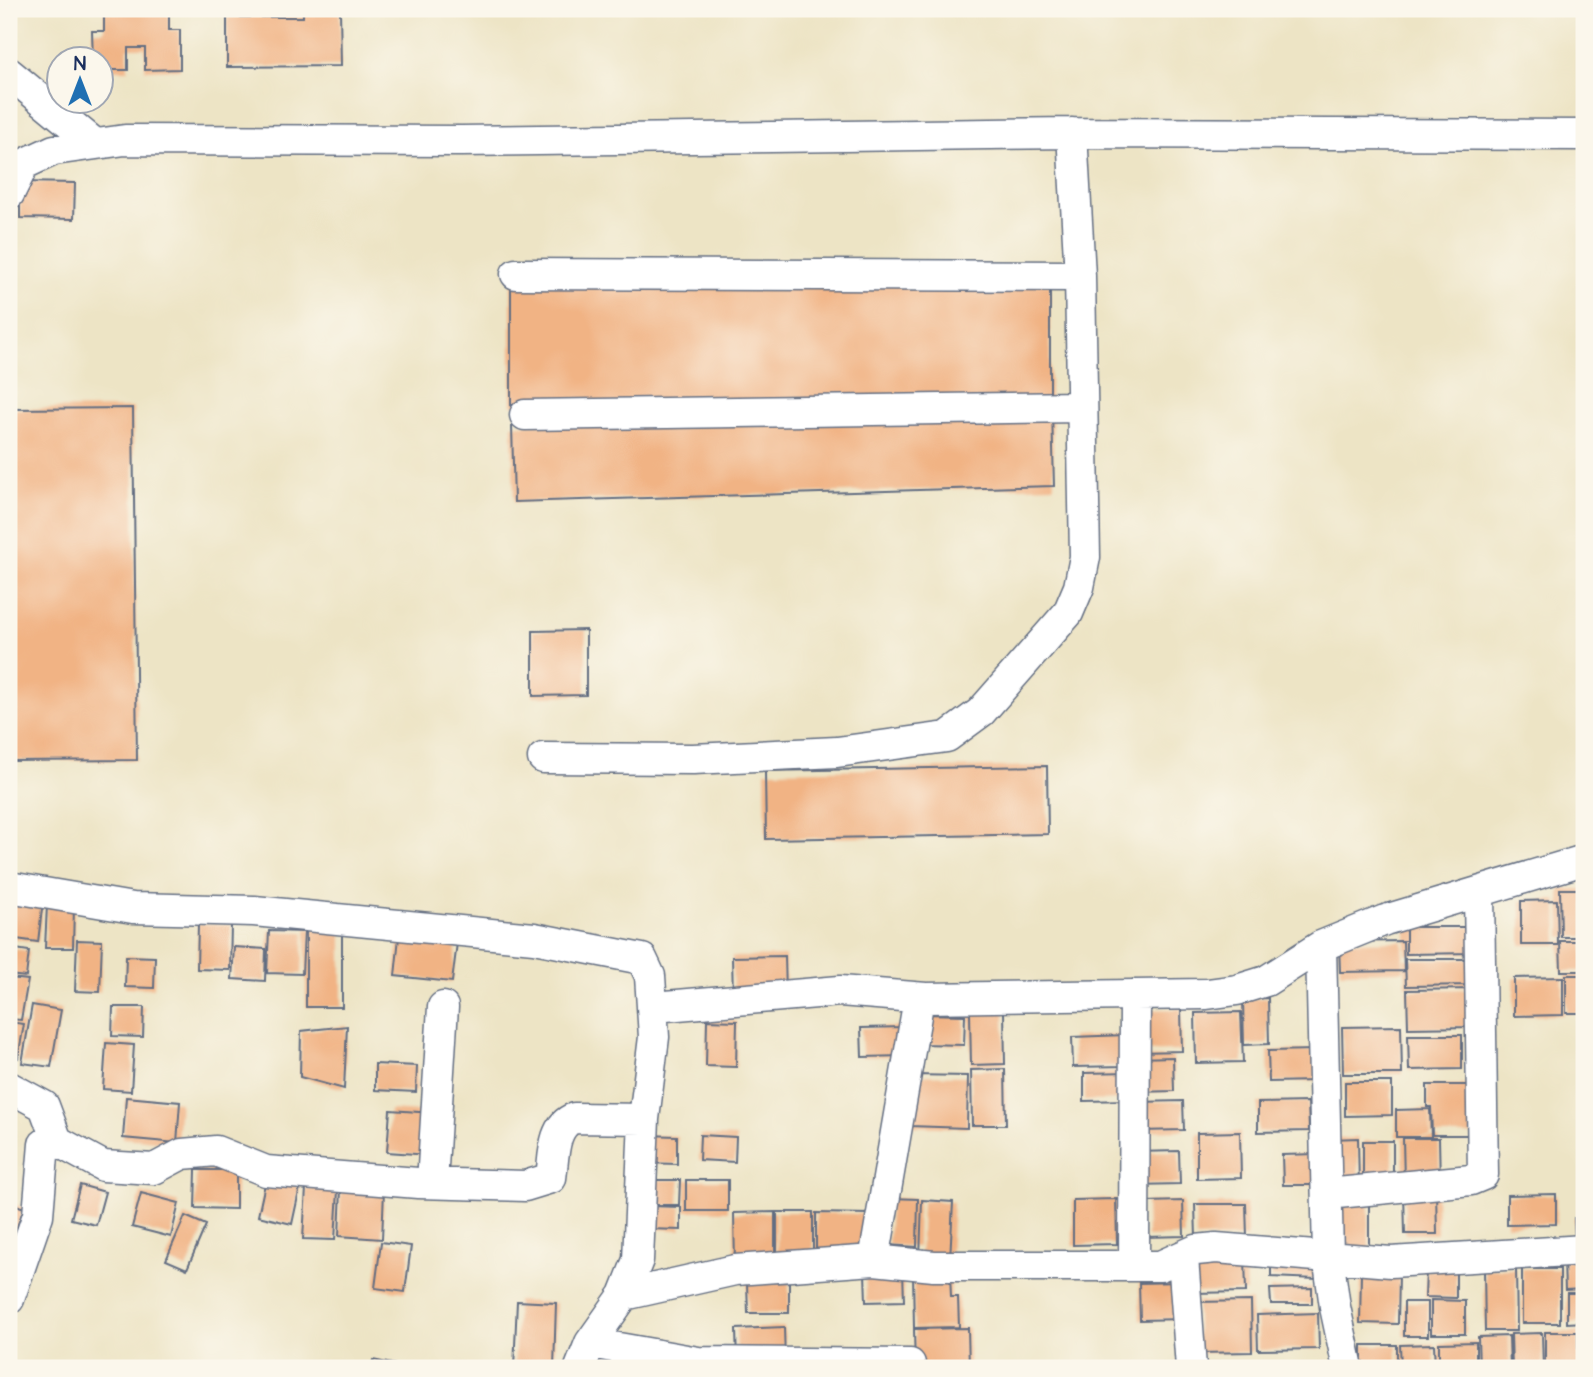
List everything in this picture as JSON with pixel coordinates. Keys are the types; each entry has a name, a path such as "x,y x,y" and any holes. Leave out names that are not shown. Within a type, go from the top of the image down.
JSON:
{"street":[{"path":"9,73 95,144"},
{"path":"543,758 693,759 837,752 947,737 981,712 1068,613 1079,587 1085,557 1080,407 1080,276 1072,133"},
{"path":"9,194 24,164 54,150 151,140 462,141 1072,133 1584,135"},
{"path":"516,274 1080,276"},
{"path":"525,415 1080,407"},
{"path":"654,1007 840,991 926,998 1135,996 1237,990 1266,981 1321,946 1385,920 1584,860"},
{"path":"9,887 133,908 254,911 534,937 636,956 646,965 650,976 654,1007 654,1037 644,1119 638,1260 624,1295 585,1356 698,1362 910,1364"},
{"path":"1327,1194 1471,1180 1483,1174 1479,892"},
{"path":"1321,946 1328,1256 1348,1368"},
{"path":"1134,1266 1135,996"},
{"path":"874,1260 918,1004 926,998"},
{"path":"432,1183 443,1007"},
{"path":"9,1087 44,1106 57,1141 103,1166 154,1169 182,1154 216,1151 266,1171 432,1183 525,1186 551,1178 559,1130 566,1121 574,1118 644,1119"},
{"path":"9,1298 38,1215 44,1144 57,1141"},
{"path":"624,1295 735,1270 874,1260 918,1266 1134,1266 1167,1265 1196,1250 1216,1248 1414,1262 1584,1250"},
{"path":"1183,1257 1191,1368"}],"building":[{"path":"104,9 169,9 169,30 180,30 180,69 145,70 145,48 128,48 128,70 116,70 116,46 93,46 92,31 104,31"},
{"path":"303,9 340,9 341,66 227,67 227,17 303,17"},
{"path":"20,182 75,183 74,219 20,218"},
{"path":"511,284 1050,284 1050,405 511,405"},
{"path":"133,408 137,760 9,761 9,409"},
{"path":"1052,410 1054,486 514,502 512,425"},
{"path":"586,630 586,695 533,696 533,631"},
{"path":"1047,766 1048,834 766,839 765,771"},
{"path":"1560,889 1584,889 1584,937 1561,937"},
{"path":"9,895 43,900 38,942 9,938"},
{"path":"1557,900 1558,945 1521,945 1521,901"},
{"path":"47,905 74,906 73,948 45,948"},
{"path":"198,924 231,925 230,970 197,969"},
{"path":"1406,927 1476,927 1476,953 1406,954"},
{"path":"306,929 342,929 342,1007 306,1007"},
{"path":"269,931 304,932 302,974 267,973"},
{"path":"399,937 457,943 452,982 395,976"},
{"path":"77,940 102,941 100,992 75,991"},
{"path":"1403,941 1404,971 1340,972 1339,942"},
{"path":"1560,941 1584,941 1584,971 1561,971"},
{"path":"234,947 266,949 265,981 232,979"},
{"path":"9,948 29,951 26,977 9,975"},
{"path":"126,956 155,957 154,988 125,987"},
{"path":"785,956 786,993 733,995 732,957"},
{"path":"1405,959 1474,959 1474,985 1406,986"},
{"path":"1566,975 1584,975 1584,1013 1566,1013"},
{"path":"1563,977 1563,1015 1514,1016 1514,978"},
{"path":"9,978 28,980 21,1020 9,1019"},
{"path":"1473,989 1474,1027 1408,1028 1407,990"},
{"path":"1268,998 1269,1044 1244,1045 1243,999"},
{"path":"32,1005 61,1010 51,1067 22,1063"},
{"path":"113,1007 144,1007 143,1037 112,1036"},
{"path":"1181,1009 1182,1051 1139,1052 1138,1010"},
{"path":"1004,1011 1005,1064 971,1065 970,1012"},
{"path":"1241,1012 1243,1062 1196,1063 1195,1013"},
{"path":"922,1014 965,1015 964,1045 922,1044"},
{"path":"707,1020 737,1021 736,1067 706,1066"},
{"path":"9,1022 24,1024 18,1058 9,1056"},
{"path":"347,1026 344,1089 300,1077 301,1031"},
{"path":"1401,1026 1402,1074 1343,1074 1342,1027"},
{"path":"904,1027 904,1056 862,1057 861,1028"},
{"path":"1126,1035 1126,1066 1073,1067 1072,1037"},
{"path":"1408,1035 1462,1035 1462,1069 1409,1070"},
{"path":"106,1043 134,1045 131,1091 103,1089"},
{"path":"1315,1050 1316,1081 1269,1082 1268,1051"},
{"path":"1173,1057 1174,1091 1137,1092 1137,1058"},
{"path":"375,1064 417,1066 416,1092 375,1090"},
{"path":"1005,1069 1006,1125 972,1125 971,1070"},
{"path":"1130,1072 1130,1100 1084,1101 1084,1073"},
{"path":"912,1075 968,1076 967,1128 910,1126"},
{"path":"1345,1082 1392,1082 1392,1115 1345,1116"},
{"path":"1427,1085 1473,1085 1472,1135 1432,1135 1431,1107 1427,1107"},
{"path":"126,1097 180,1102 177,1143 123,1138"},
{"path":"1183,1101 1184,1130 1139,1131 1138,1102"},
{"path":"1308,1102 1309,1131 1258,1132 1258,1103"},
{"path":"1430,1109 1431,1137 1396,1137 1396,1110"},
{"path":"390,1110 433,1113 430,1155 387,1152"},
{"path":"1240,1132 1241,1178 1197,1179 1197,1133"},
{"path":"645,1135 677,1136 677,1164 644,1163"},
{"path":"700,1135 736,1137 735,1162 699,1160"},
{"path":"1358,1138 1359,1187 1331,1187 1331,1139"},
{"path":"1403,1138 1439,1138 1440,1182 1404,1182"},
{"path":"1363,1141 1393,1141 1393,1185 1363,1186"},
{"path":"1179,1151 1180,1184 1136,1185 1135,1152"},
{"path":"1317,1154 1318,1185 1283,1185 1282,1155"},
{"path":"196,1170 236,1170 236,1209 195,1208"},
{"path":"266,1179 300,1187 292,1224 258,1216"},
{"path":"644,1180 680,1180 679,1205 644,1205"},
{"path":"686,1180 728,1180 728,1211 686,1211"},
{"path":"80,1185 105,1192 96,1225 71,1219"},
{"path":"306,1188 338,1190 335,1240 303,1239"},
{"path":"341,1189 384,1191 382,1239 339,1236"},
{"path":"1404,1191 1436,1191 1437,1234 1405,1234"},
{"path":"141,1193 179,1203 171,1237 132,1227"},
{"path":"1556,1194 1556,1224 1507,1225 1507,1195"},
{"path":"1369,1197 1369,1251 1333,1252 1333,1198"},
{"path":"890,1198 918,1199 917,1247 888,1245"},
{"path":"1116,1199 1117,1244 1073,1245 1073,1200"},
{"path":"922,1200 953,1202 950,1260 920,1259"},
{"path":"1183,1201 1184,1236 1147,1237 1146,1202"},
{"path":"9,1202 24,1208 9,1248"},
{"path":"1195,1204 1246,1204 1247,1237 1196,1238"},
{"path":"649,1206 681,1207 681,1230 648,1229"},
{"path":"775,1212 775,1264 735,1264 734,1213"},
{"path":"777,1212 813,1212 813,1262 777,1262"},
{"path":"816,1213 870,1214 869,1261 816,1260"},
{"path":"185,1216 206,1225 187,1269 166,1260"},
{"path":"1574,1218 1584,1218 1584,1246 1575,1246"},
{"path":"381,1242 411,1246 405,1292 375,1288"},
{"path":"1245,1257 1246,1292 1193,1293 1192,1258"},
{"path":"1564,1260 1584,1260 1584,1289 1565,1290"},
{"path":"1271,1262 1317,1263 1317,1279 1271,1277"},
{"path":"1484,1269 1516,1269 1517,1331 1485,1331"},
{"path":"1522,1269 1560,1269 1560,1323 1522,1323"},
{"path":"1426,1270 1456,1270 1456,1298 1425,1297"},
{"path":"903,1271 904,1301 866,1302 865,1272"},
{"path":"913,1273 950,1273 951,1297 958,1297 959,1327 914,1328"},
{"path":"1361,1273 1399,1274 1398,1324 1360,1323"},
{"path":"789,1282 789,1313 748,1313 747,1283"},
{"path":"1182,1282 1183,1319 1140,1320 1139,1283"},
{"path":"1312,1288 1312,1304 1271,1304 1270,1289"},
{"path":"1567,1293 1584,1293 1584,1322 1567,1323"},
{"path":"1431,1300 1465,1301 1465,1334 1431,1334"},
{"path":"517,1301 556,1303 554,1368 514,1368"},
{"path":"1251,1301 1252,1352 1197,1353 1197,1302"},
{"path":"1404,1302 1428,1302 1428,1336 1404,1336"},
{"path":"1318,1313 1319,1349 1258,1350 1257,1315"},
{"path":"784,1327 785,1361 737,1362 736,1329"},
{"path":"968,1328 969,1368 915,1368 914,1329"},
{"path":"1545,1332 1578,1332 1579,1368 1545,1368"},
{"path":"1542,1333 1543,1368 1512,1368 1511,1334"},
{"path":"1509,1336 1510,1368 1479,1368 1478,1337"},
{"path":"1476,1342 1476,1365 1439,1366 1439,1343"},
{"path":"1434,1344 1435,1368 1401,1368 1400,1345"},
{"path":"1362,1345 1397,1345 1397,1368 1362,1368"},
{"path":"373,1360 406,1367 406,1368 371,1368"}]}
